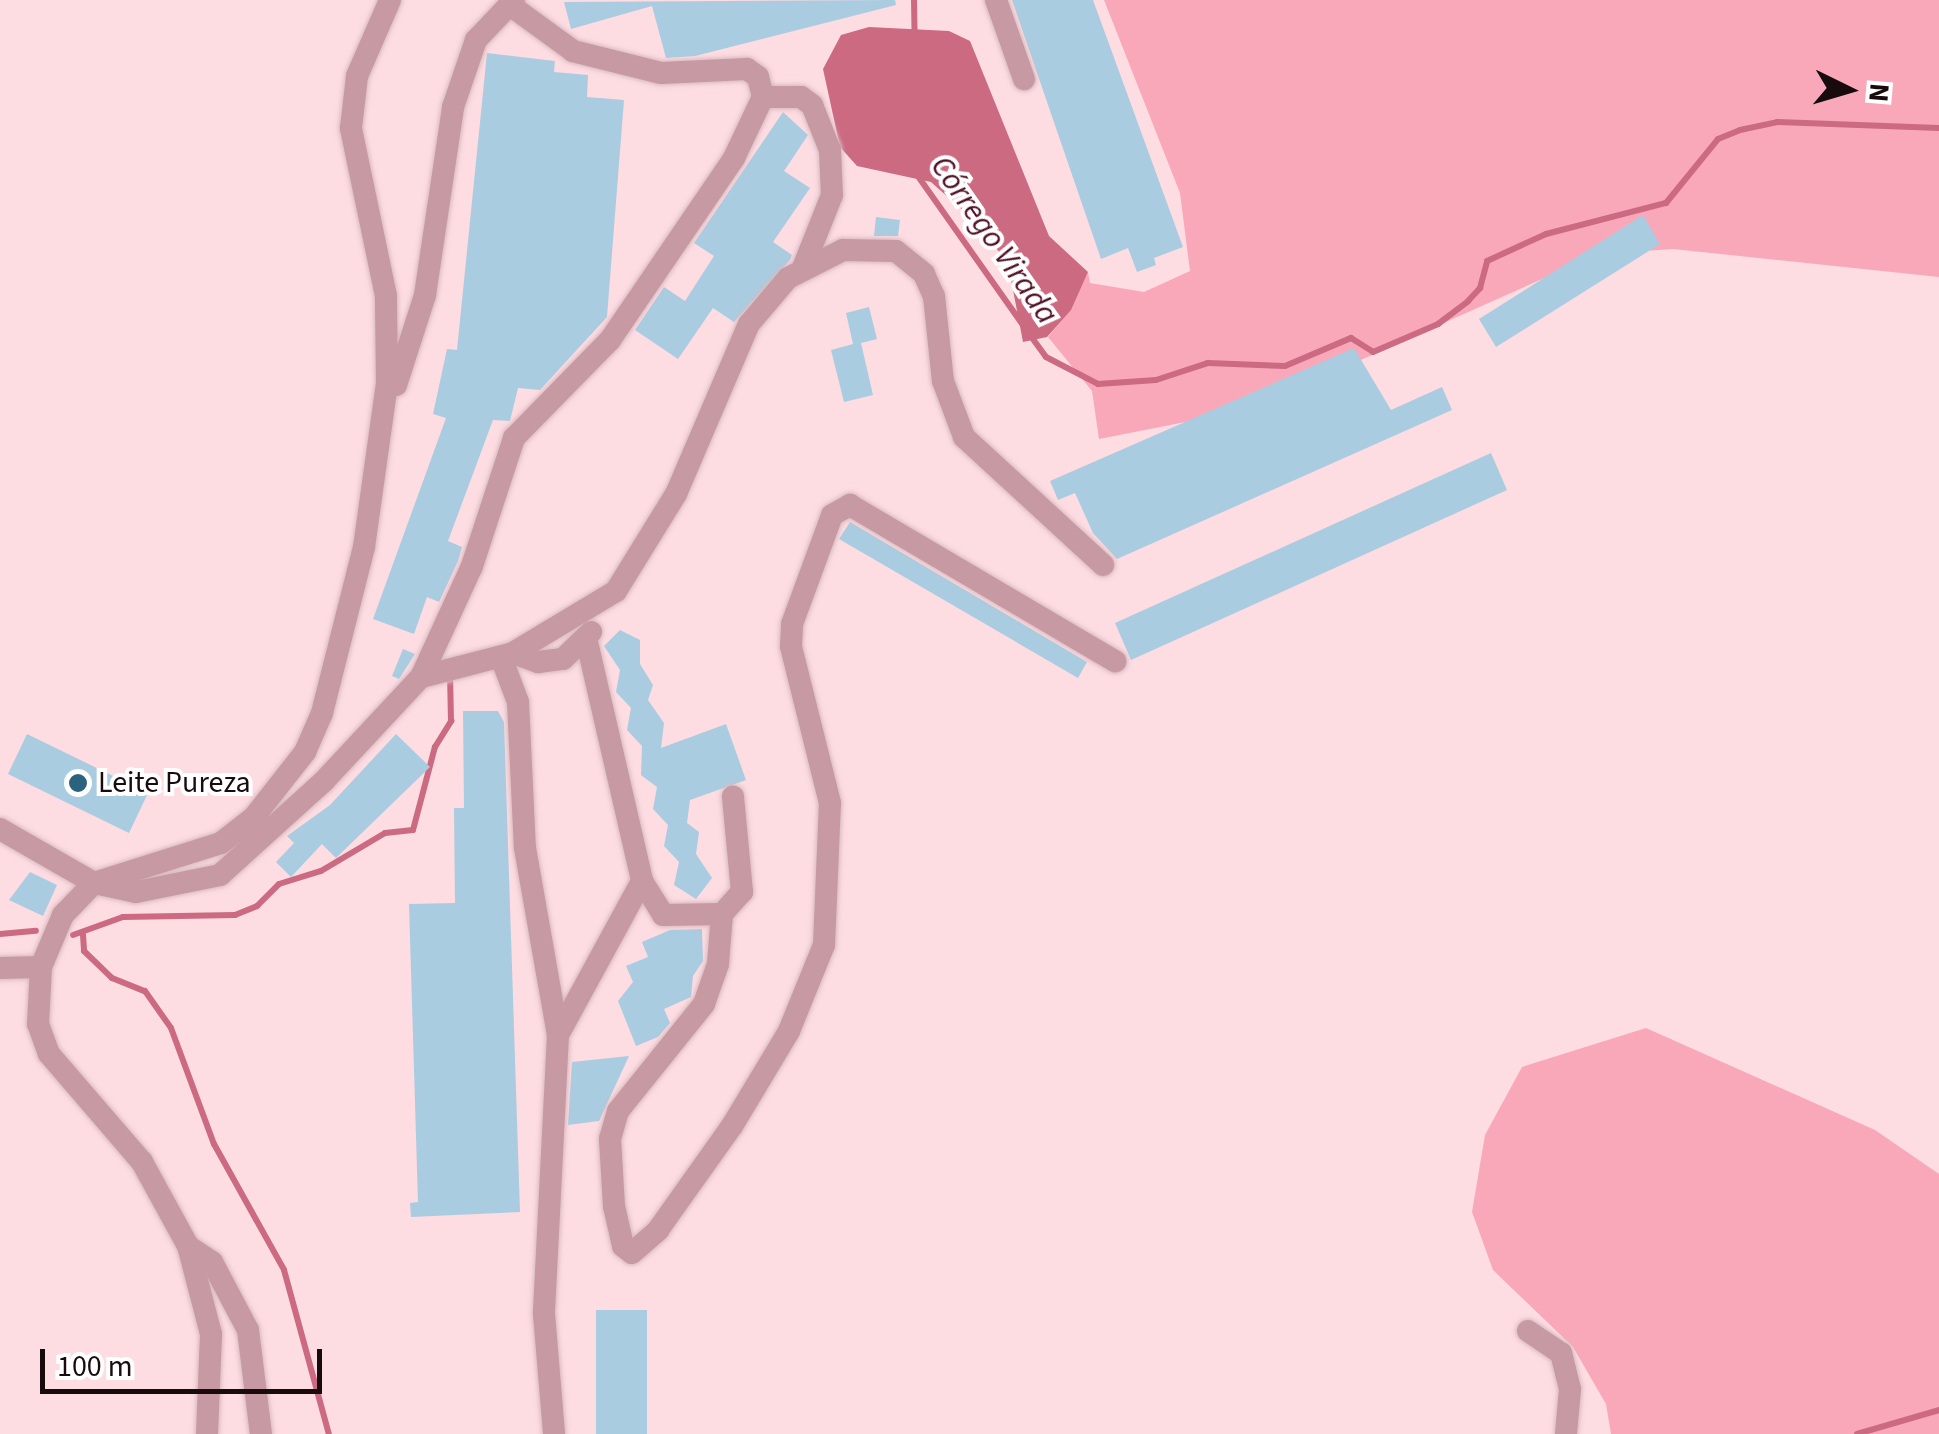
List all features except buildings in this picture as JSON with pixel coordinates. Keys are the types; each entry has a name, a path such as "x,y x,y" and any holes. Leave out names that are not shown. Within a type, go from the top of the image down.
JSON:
{"street":[{"path":"207,1434 211,1334 188,1246 142,1162 65,1081 49,1054 38,1024 41,968 63,915 94,883 221,843 254,817 305,752 336,665 383,423 390,341 386,296 351,128 357,76 390,0"},
{"path":"996,0 1024,80"},
{"path":"0,829 94,883 154,892 220,875 324,781 421,677 472,566 514,438 610,340 734,158 763,97 758,77 747,69 661,73 573,50 512,3 476,40 453,107 424,295 383,423"},
{"path":"421,677 507,655 554,625 601,605 630,575 676,494 750,324 802,268 832,195 830,150 812,105 801,96 763,97"},
{"path":"802,268 871,246 911,260 934,296 942,381 964,437 1103,565"},
{"path":"733,796 744,872 742,892 722,914 718,964 704,1004 685,1033 629,1089 610,1139 614,1206 623,1246 632,1253 658,1230 732,1126 789,1031 824,944 830,803 791,646 792,624 832,516 850,505 1115,660"},
{"path":"601,605 587,642 642,881 663,915 722,914"},
{"path":"507,655 538,662 563,659 587,642"},
{"path":"507,655 518,702 524,848 558,1036 544,1314 554,1434"},
{"path":"558,1036 642,881"},
{"path":"0,968 41,968"},
{"path":"188,1246 212,1262 248,1330 262,1434"},
{"path":"1528,1331 1562,1353 1570,1389 1566,1434"}],"shaded area":[{"path":"1104,0 1939,0 1939,277 1673,249 1598,254 1251,409 1099,439 1092,391 1048,337 1070,310 1088,272 1090,283 1144,292 1190,271 1180,193"},
{"path":"1646,1028 1875,1130 1939,1174 1939,1434 1611,1434 1606,1404 1573,1347 1493,1270 1472,1212 1485,1135 1522,1067"}],"water":[{"path":"869,27 949,31 970,41 1049,236 1088,272 1071,310 1047,337 1023,342 1008,264 979,225 931,182 857,166 840,147 823,69 841,35"}],"waterway":[{"path":"914,0 915,39"},
{"name":"Córrego Virada","path":"1030,335 1046,357 1098,384 1156,380 1208,363 1285,366 1351,338 1373,352 1438,324 1468,301 1480,288 1487,261 1546,234 1666,203 1718,139 1740,130 1777,122 1939,128"},
{"name":"Córrego Virada","path":"915,172 1023,325"},
{"name":"Córrego Virada","path":"73,935 123,917 235,915 257,906 279,884 321,871 385,833 413,830 435,747 451,721 450,675"},
{"name":"Córrego Virada","path":"0,934 36,931"},
{"path":"83,935 84,951 112,978 145,991 171,1028 214,1144 284,1270 329,1434"},
{"path":"1857,1434 1939,1410"}],"place":[{"name":"Leite Pureza","path":"78,783"}]}
